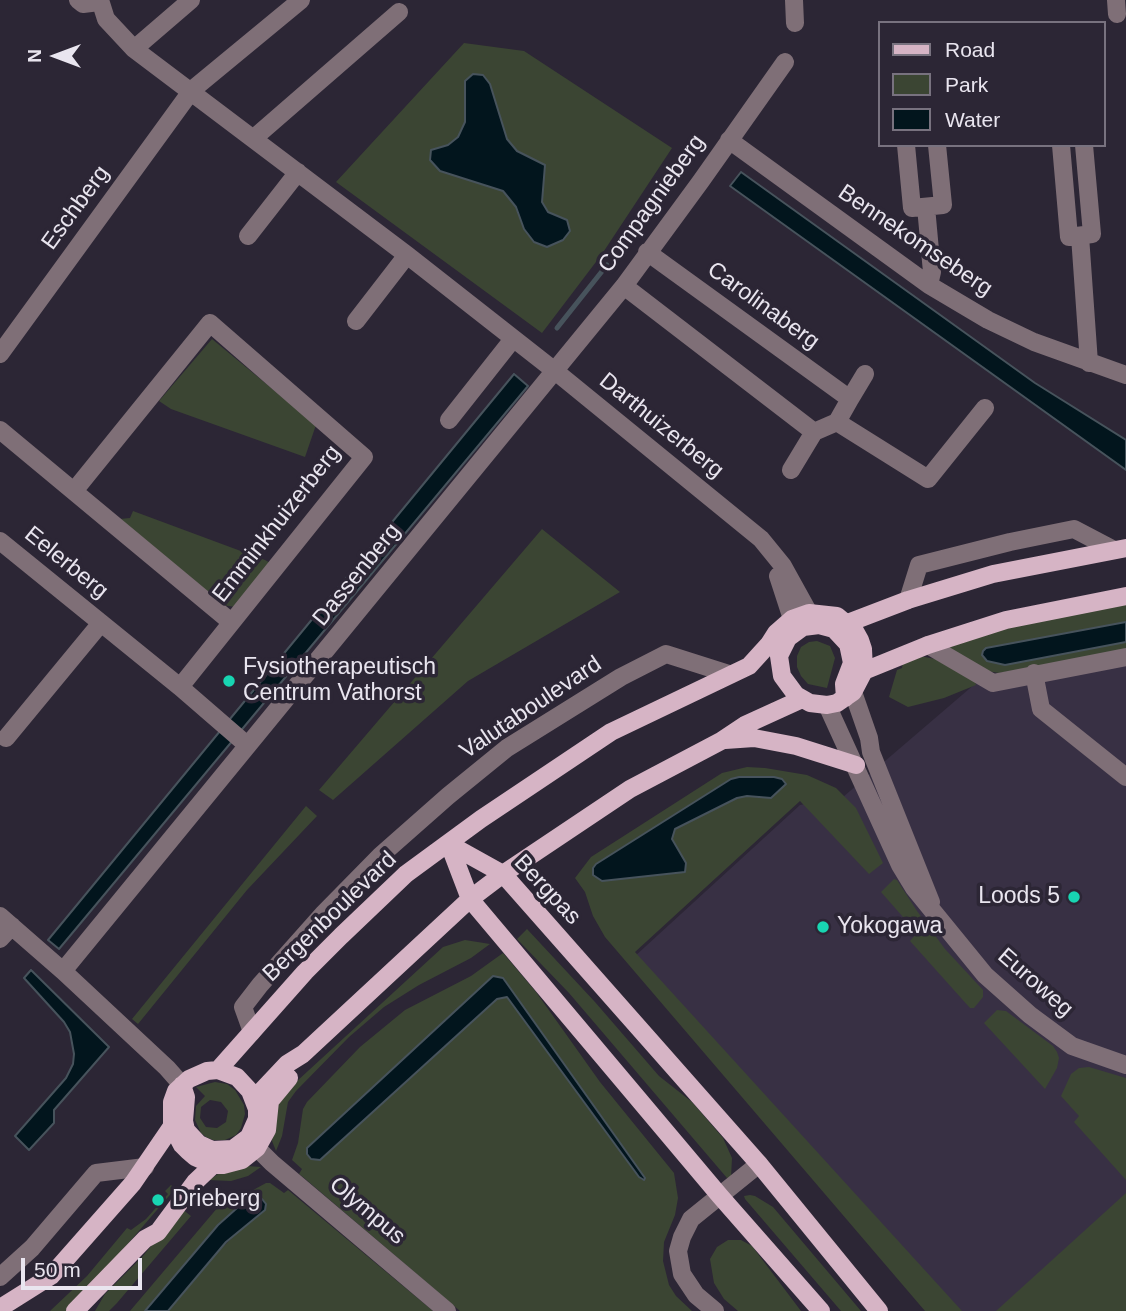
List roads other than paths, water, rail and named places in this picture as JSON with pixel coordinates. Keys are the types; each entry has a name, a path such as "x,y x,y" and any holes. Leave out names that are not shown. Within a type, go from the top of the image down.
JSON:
{"main road":[{"path":"841,626 908,600 993,574 1120,549"},
{"path":"864,671 928,645 1006,620 1126,596"},
{"path":"829,614 841,626 863,649 864,671 849,695 827,705 810,703 791,689 782,676 774,650 776,633 799,621 829,614"},
{"path":"849,695 844,684 852,663 854,642"},
{"path":"774,650 749,666 611,732 481,819 449,844 470,899 720,1196 821,1311"},
{"path":"172,1126 203,1154 233,1164 242,1160 253,1143 261,1104 287,1064 303,1054 470,899 630,789 722,741 746,725 802,699"},
{"path":"722,741 754,738 796,746 856,765"},
{"name":"Bergpas","path":"449,844 503,874 759,1164 879,1311"},
{"name":"Bergenboulevard","path":"218,1070 305,972 397,883 449,844"},
{"path":"0,1308 51,1276 145,1167 172,1126 172,1102 182,1085 195,1075 218,1070 245,1083 261,1104"},
{"path":"182,1085 186,1097 186,1130 203,1154"},
{"path":"82,1307 145,1239 150,1225 203,1154"}],"street":[{"name":"Darthuizerberg","path":"78,0 83,4 100,1 106,19 134,48 407,255 555,371 761,539 783,566 799,621"},
{"path":"134,48 191,0"},
{"path":"192,90 301,0"},
{"path":"794,0 795,23"},
{"path":"254,138 399,12"},
{"name":"Compagnieberg","path":"555,371 624,286 785,62"},
{"name":"Eschberg","path":"0,354 192,90"},
{"name":"Bennekomseberg","path":"729,140 929,285 999,326 1034,342 1126,375"},
{"path":"906,147 912,208 943,205 937,147"},
{"path":"1061,147 1069,236 1092,234 1084,147"},
{"path":"248,236 298,172"},
{"path":"926,207 932,272 929,285"},
{"path":"1080,236 1089,363"},
{"name":"Carolinaberg","path":"647,252 850,400"},
{"path":"356,321 407,255"},
{"path":"624,286 814,432"},
{"name":"Emminkhuizerberg","path":"74,491 211,323 364,457 180,687"},
{"path":"449,420 513,339"},
{"name":"Dassenberg","path":"63,971 555,371"},
{"path":"791,470 814,432 837,422 865,374"},
{"path":"837,422 928,479 985,408"},
{"path":"0,430 231,622"},
{"path":"908,600 919,565 997,545 1074,529 1120,549"},
{"name":"Eelerberg","path":"0,541 247,744"},
{"name":"Eelerberg","path":"6,738 101,623"},
{"path":"928,645 993,683 1126,657"},
{"name":"Valutaboulevard","path":"380,856 507,748 621,677 666,654 729,674"},
{"path":"1034,673 1041,709 1126,777"},
{"name":"Euroweg","path":"849,695 861,741 871,752 902,833 929,891 933,909"},
{"name":"Euroweg","path":"827,705 900,865 914,888 985,975 1030,1016 1072,1046 1126,1065"},
{"name":"Bergenboulevard","path":"252,1032 243,1007 324,913 380,856"},
{"path":"4,927 63,971 182,1085"},
{"name":"Olympus","path":"253,1143 272,1163 447,1311"},
{"path":"715,1311 687,1284 679,1265 678,1251 682,1237 691,1219 759,1164"},
{"path":"0,1277 32,1248 96,1173 145,1167"}],"water":[{"path":"473,74 483,75 490,84 507,139 517,151 545,165 542,202 548,212 567,220 570,231 563,240 547,247 534,242 524,229 516,207 503,191 440,171 430,160 431,150 448,145 458,137 465,122 465,81"},
{"path":"741,172 1035,383 1126,440 1126,470 730,186"},
{"path":"514,374 528,386 59,949 48,940"},
{"path":"1126,622 1126,642 1005,665 987,661 982,655 986,648"},
{"path":"774,777 782,779 786,784 771,798 737,798 675,829 672,839 686,863 685,872 602,881 593,875 596,864 731,779"},
{"path":"31,970 109,1047 54,1110 54,1123 29,1150 15,1136 66,1078 73,1064 74,1054 70,1032 64,1022 24,978"},
{"path":"493,976 503,978 644,1180 639,1177 507,997 497,999 320,1160 311,1159 307,1148"},
{"path":"255,1197 266,1204 265,1210 226,1242 168,1311 145,1311 218,1225 246,1200"}],"waterway":[{"path":"624,242 690,143 696,147"},
{"path":"557,328 607,265"}],"place":[{"name":"Fysiotherapeutisch Centrum Vathorst","path":"229,681"},
{"name":"Loods 5","path":"1074,897"},
{"name":"Yokogawa","path":"823,927"},
{"name":"Drieberg","path":"158,1200"}]}
